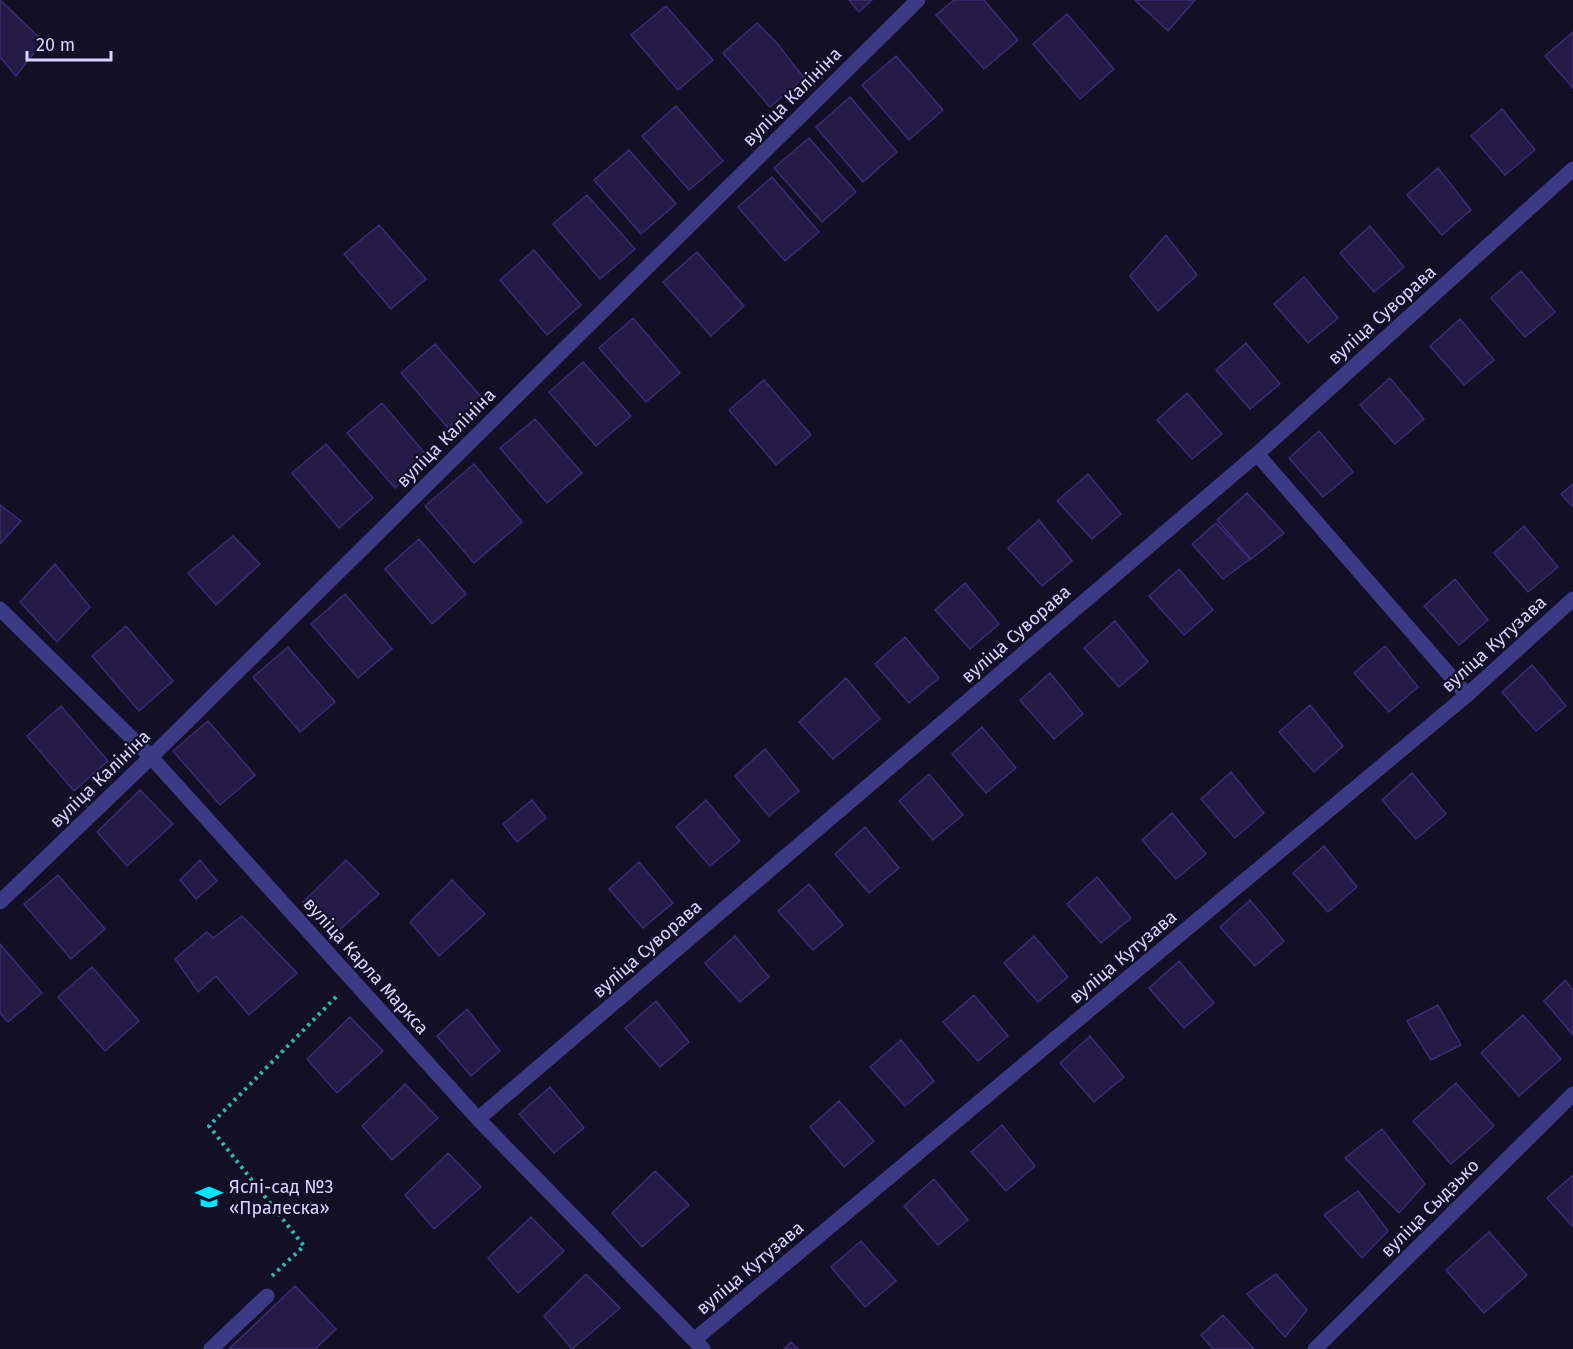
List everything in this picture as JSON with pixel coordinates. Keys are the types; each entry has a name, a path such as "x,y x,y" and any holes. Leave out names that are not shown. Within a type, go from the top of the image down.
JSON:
{"street":[{"name":"вуліца Калініна","path":"0,902 151,757 918,0"},
{"name":"вуліца Суворава","path":"478,1119 1257,454 1573,169"},
{"path":"1257,454 1467,694"},
{"name":"вуліца Кутузава","path":"698,1344 1467,694 1573,599"},
{"name":"вуліца Карла Маркса","path":"0,609 151,757 478,1119 698,1344"},
{"name":"вуліца Сыдзько","path":"1315,1349 1573,1094"},
{"path":"211,1349 267,1296"}],"path":[{"path":"270,1278 304,1246 209,1126 353,981"}],"building":[{"path":"0,0 43,41 16,76 0,57"},
{"path":"849,0 872,0 859,12"},
{"path":"954,0 984,0 1018,40 984,69 936,15"},
{"path":"1135,0 1195,0 1168,31"},
{"path":"666,6 713,60 678,90 631,35"},
{"path":"1067,14 1114,69 1080,99 1033,44"},
{"path":"757,23 776,42 804,78 770,107 723,53"},
{"path":"1573,32 1573,88 1545,56"},
{"path":"896,56 943,110 909,140 862,85"},
{"path":"850,97 897,152 863,182 816,127"},
{"path":"676,106 723,161 689,190 642,136"},
{"path":"1502,109 1535,150 1505,175 1471,136"},
{"path":"809,138 856,192 822,222 774,168"},
{"path":"629,150 676,204 641,234 594,180"},
{"path":"1438,168 1471,210 1442,235 1407,195"},
{"path":"772,177 819,232 785,261 738,207"},
{"path":"587,195 635,249 600,279 553,224"},
{"path":"379,225 426,279 391,309 344,254"},
{"path":"1370,226 1404,267 1374,292 1340,253"},
{"path":"1166,235 1197,275 1158,311 1130,276"},
{"path":"534,250 581,305 547,335 500,280"},
{"path":"697,252 744,306 711,336 663,282"},
{"path":"1521,271 1555,312 1525,337 1491,298"},
{"path":"1304,277 1338,318 1308,343 1274,304"},
{"path":"633,318 680,373 646,402 599,348"},
{"path":"1460,319 1494,360 1464,385 1430,346"},
{"path":"1246,343 1280,384 1250,409 1216,370"},
{"path":"435,344 482,398 448,428 401,373"},
{"path":"583,362 631,416 596,446 549,392"},
{"path":"1390,378 1424,419 1395,444 1360,405"},
{"path":"764,380 811,435 776,465 729,410"},
{"path":"1187,393 1222,434 1192,459 1157,420"},
{"path":"382,403 429,458 395,488 347,433"},
{"path":"535,419 582,473 547,503 500,448"},
{"path":"1319,431 1353,472 1323,497 1289,458"},
{"path":"326,444 373,498 339,528 292,473"},
{"path":"474,464 522,522 474,563 425,506"},
{"path":"1088,474 1121,514 1092,539 1057,501"},
{"path":"1573,484 1573,507 1561,494"},
{"path":"1247,493 1284,533 1251,559 1217,520"},
{"path":"0,505 21,521 0,544"},
{"path":"1039,520 1072,561 1042,586 1008,548"},
{"path":"1216,523 1250,559 1223,579 1192,544"},
{"path":"1524,526 1558,567 1528,592 1494,553"},
{"path":"233,536 260,564 216,605 188,573"},
{"path":"419,539 466,594 432,624 385,569"},
{"path":"55,564 90,607 57,642 20,602"},
{"path":"1179,569 1213,610 1184,635 1149,596"},
{"path":"1455,579 1488,620 1459,645 1424,606"},
{"path":"965,583 999,624 970,649 935,610"},
{"path":"345,594 392,649 358,678 311,624"},
{"path":"1115,621 1148,662 1119,687 1084,648"},
{"path":"126,626 173,681 139,711 92,656"},
{"path":"905,637 939,678 909,703 875,664"},
{"path":"1385,646 1418,687 1389,712 1354,673"},
{"path":"288,647 335,702 300,732 253,677"},
{"path":"1532,665 1566,706 1536,731 1502,692"},
{"path":"1050,673 1083,714 1054,739 1020,700"},
{"path":"846,678 880,719 833,759 799,722"},
{"path":"1310,705 1343,746 1314,772 1279,732"},
{"path":"61,706 108,761 74,791 27,736"},
{"path":"208,721 255,775 220,805 173,751"},
{"path":"982,727 1016,768 986,793 952,754"},
{"path":"765,749 799,791 769,816 735,776"},
{"path":"1231,772 1264,813 1235,838 1201,799"},
{"path":"1412,773 1446,814 1416,839 1382,800"},
{"path":"929,774 963,815 933,840 899,801"},
{"path":"140,790 173,824 127,866 97,832"},
{"path":"532,800 546,818 517,842 503,824"},
{"path":"706,800 740,841 710,866 676,827"},
{"path":"1172,813 1206,854 1176,879 1142,840"},
{"path":"865,827 899,868 869,893 835,854"},
{"path":"1324,846 1357,887 1328,912 1293,873"},
{"path":"200,860 217,881 196,899 180,880"},
{"path":"346,860 379,894 333,936 303,902"},
{"path":"639,862 673,903 643,928 609,889"},
{"path":"58,875 105,929 71,959 24,904"},
{"path":"1097,877 1131,918 1101,943 1067,904"},
{"path":"452,880 485,914 439,956 410,922"},
{"path":"809,884 843,925 813,950 778,911"},
{"path":"1250,900 1284,941 1255,966 1220,927"},
{"path":"242,916 297,973 249,1015 216,976 198,992 175,959 207,932 213,938"},
{"path":"735,936 769,977 740,1002 705,963"},
{"path":"1034,936 1068,977 1038,1002 1004,963"},
{"path":"0,944 42,993 8,1022 0,1013"},
{"path":"1179,961 1214,1003 1184,1028 1149,988"},
{"path":"92,967 139,1021 105,1051 58,997"},
{"path":"1565,980 1573,990 1573,1035 1544,1001"},
{"path":"974,995 1008,1036 978,1061 943,1022"},
{"path":"656,1001 689,1042 660,1067 625,1028"},
{"path":"1438,1005 1461,1045 1431,1060 1407,1021"},
{"path":"467,1009 500,1051 471,1076 437,1036"},
{"path":"1523,1015 1561,1059 1519,1096 1481,1053"},
{"path":"350,1017 383,1051 337,1093 307,1059"},
{"path":"1090,1036 1124,1077 1094,1102 1060,1063"},
{"path":"901,1040 934,1081 905,1106 870,1067"},
{"path":"1456,1083 1494,1126 1451,1164 1413,1121"},
{"path":"405,1084 438,1118 392,1160 362,1126"},
{"path":"550,1087 584,1128 554,1153 519,1114"},
{"path":"839,1101 874,1141 844,1167 810,1127"},
{"path":"1002,1125 1035,1166 1006,1191 971,1152"},
{"path":"1382,1129 1425,1184 1399,1213 1345,1158"},
{"path":"448,1153 481,1187 434,1229 405,1195"},
{"path":"655,1171 689,1205 642,1247 612,1213"},
{"path":"1573,1175 1573,1227 1547,1198"},
{"path":"934,1179 968,1220 938,1245 904,1206"},
{"path":"1358,1191 1388,1231 1362,1258 1324,1215"},
{"path":"531,1217 564,1251 518,1293 488,1258"},
{"path":"1489,1232 1527,1275 1484,1313 1446,1270"},
{"path":"861,1241 896,1281 865,1307 831,1267"},
{"path":"586,1274 620,1308 572,1349 544,1316"},
{"path":"1276,1274 1307,1310 1285,1337 1247,1294"},
{"path":"295,1286 336,1329 315,1349 229,1349"},
{"path":"1223,1315 1254,1349 1213,1349 1201,1335"},
{"path":"791,1342 798,1349 784,1349"}],"place":[{"name":"Яслі-сад №3 «Пралеска»","path":"209,1197"}]}
